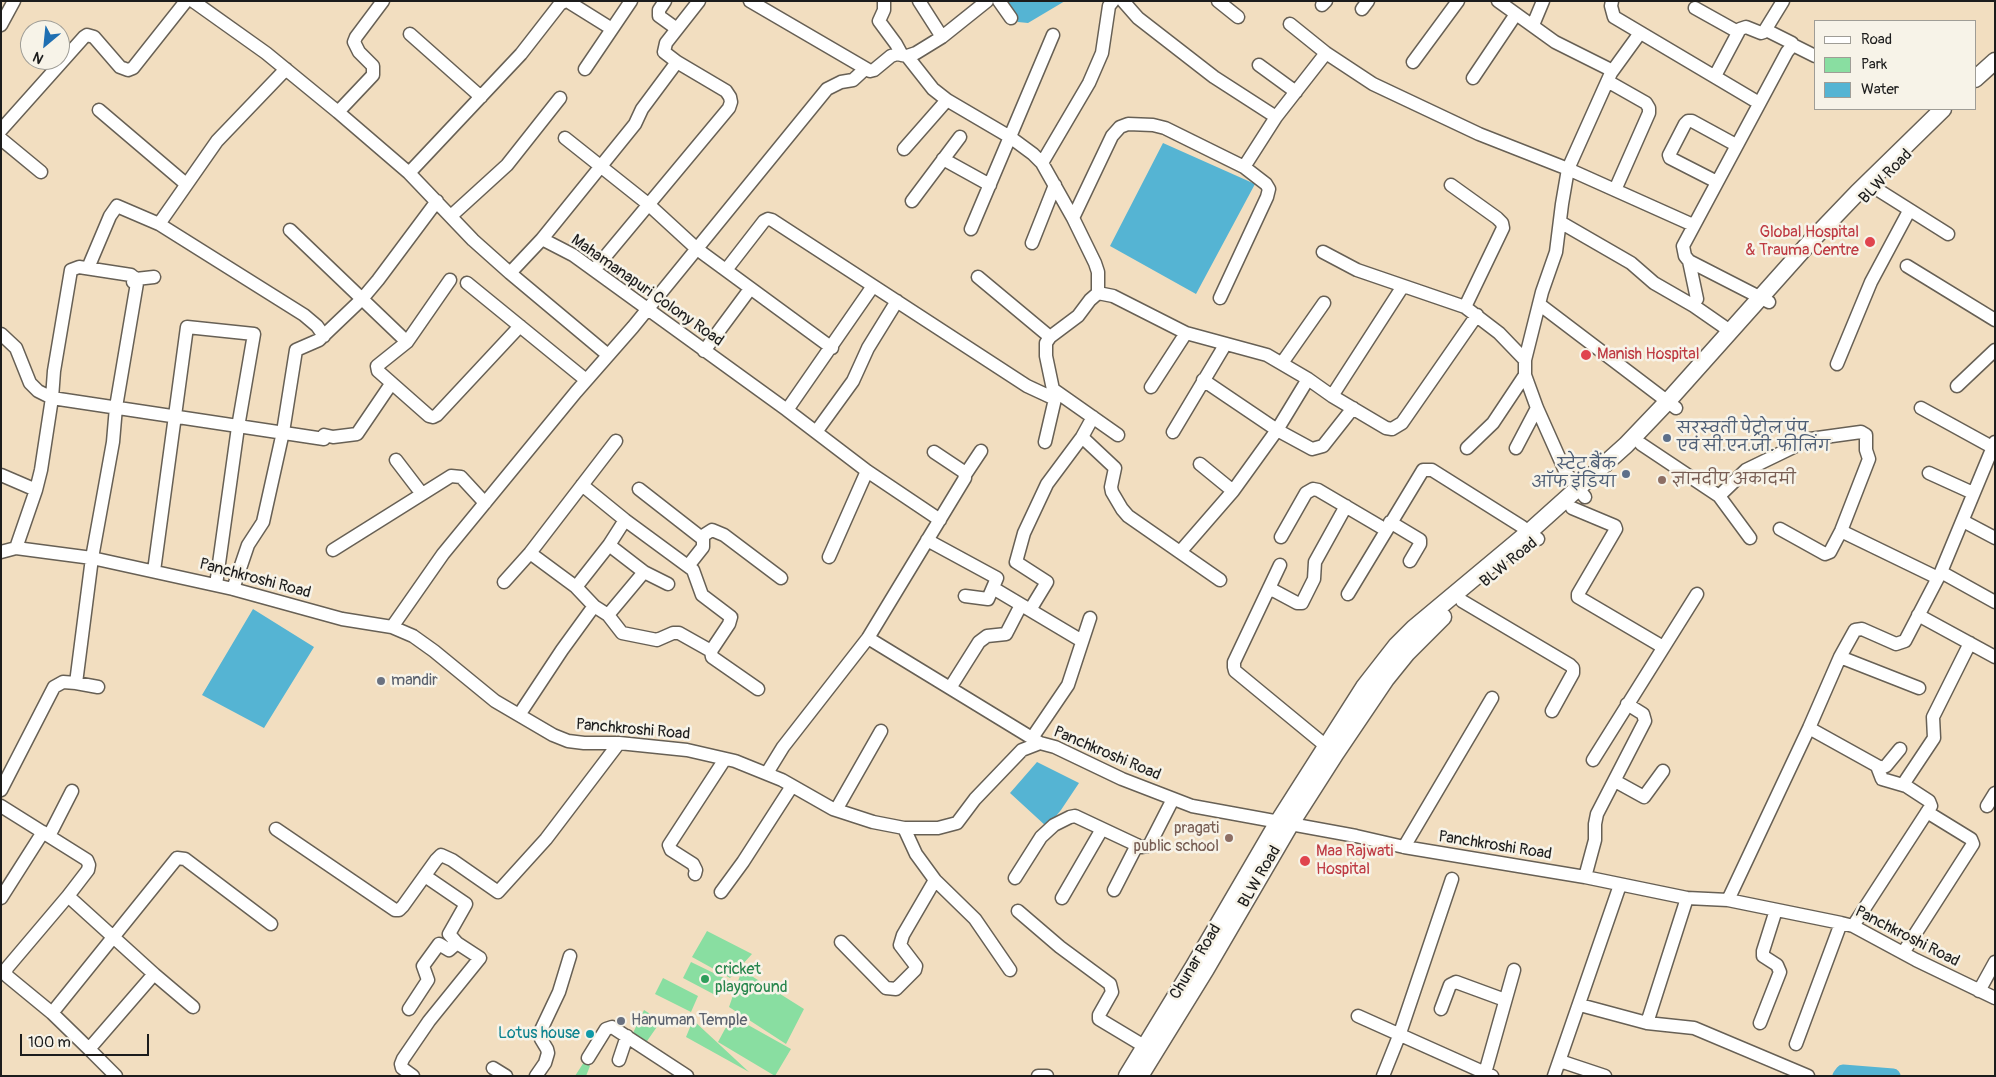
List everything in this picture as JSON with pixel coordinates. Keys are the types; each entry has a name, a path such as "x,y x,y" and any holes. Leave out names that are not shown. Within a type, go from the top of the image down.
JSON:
{"main road":[{"path":"1976,78 1995,61"},
{"path":"1976,89 1995,72"},
{"path":"1284,824 1326,746 1364,687 1396,646 1452,595 1533,536 1582,493 1626,445 1672,405 1730,331 1765,300 1850,200 1942,110"},
{"name":"BLW Road","path":"1140,1076 1150,1048 1206,969 1284,824 1386,680 1427,631 1533,536 1572,508 1582,493 1640,444 1765,300 1953,110"},
{"path":"1127,1076 1150,1048"}],"street":[{"path":"1,25 14,1"},
{"path":"1,130 84,37 87,35 94,37 120,67 128,70 132,68 186,1"},
{"path":"193,1 286,69 338,112 409,173 473,240 608,355"},
{"path":"338,112 373,74 373,66 359,52 354,42 383,1"},
{"path":"409,173 520,54 560,4 566,1 612,30"},
{"path":"584,69 631,1"},
{"path":"666,1 659,10 659,16 677,28"},
{"path":"594,270 729,108 731,102 726,91 677,62 666,54 664,48 677,28 699,1"},
{"path":"750,1 865,69 872,71 891,56 916,53 942,37 987,1"},
{"path":"884,1 884,10 879,21 904,55 933,89 947,100 1010,137 1042,163 1073,218 1095,263 1098,293"},
{"path":"919,1 919,4 942,37"},
{"path":"999,1 1011,18"},
{"path":"1042,163 1089,83 1102,53 1109,6 1113,1"},
{"path":"1123,1 1138,18 1214,78 1276,117"},
{"path":"1218,1 1238,17"},
{"path":"1413,62 1458,1"},
{"path":"1498,1 1555,42 1609,69 1610,78 1646,103 1649,113 1614,190"},
{"path":"1532,25 1543,1"},
{"path":"1612,1 1611,6 1614,16 1759,103"},
{"path":"1715,76 1742,27 1761,33 1766,30 1783,1"},
{"path":"1695,8 1738,32"},
{"path":"1473,78 1516,14"},
{"path":"1290,24 1326,53 1373,84 1479,134 1568,169 1693,225"},
{"path":"1766,30 1792,43"},
{"path":"1582,493 1566,473 1537,408 1525,376 1525,360 1539,304 1556,252 1568,169 1610,78 1640,33"},
{"path":"410,34 481,97"},
{"path":"971,230 1054,35"},
{"path":"1765,300 1690,261 1685,256 1683,246 1789,48 1795,46 1814,56"},
{"path":"1244,167 1276,117 1326,53"},
{"path":"510,273 542,239 600,167 634,124 642,109 677,62"},
{"path":"1259,65 1296,92"},
{"path":"159,224 217,141 286,69"},
{"path":"392,627 443,554 697,249 827,89 841,82 853,80 865,69"},
{"path":"451,216 507,165 560,98"},
{"path":"904,149 947,100"},
{"path":"99,110 186,184"},
{"path":"1717,182 1670,158 1685,124 1688,121 1692,121 1736,146"},
{"path":"1073,218 1112,136 1120,127 1128,124 1153,125 1165,128 1244,167 1266,184 1269,190 1220,298"},
{"path":"912,201 960,137"},
{"path":"565,138 648,204 697,249 832,348"},
{"path":"1,139 40,172"},
{"path":"943,159 990,186"},
{"path":"1032,243 1055,185"},
{"path":"1451,185 1497,218 1502,223 1503,228 1465,307"},
{"path":"1875,188 1948,234"},
{"path":"233,589 248,545 263,522 283,432 296,350 319,340 362,299 436,201"},
{"path":"88,268 110,216 118,206 159,224 304,315 317,326 324,336"},
{"path":"1837,364 1871,282 1909,211"},
{"path":"726,270 768,219 772,220 1027,386 1055,395 1093,417 1118,435"},
{"path":"1560,222 1631,263 1654,283 1694,306 1730,331"},
{"path":"290,230 406,342"},
{"name":"Mahamanapuri Colony Road","path":"542,239 573,255 646,310 787,410 867,471 940,520"},
{"path":"1323,252 1357,270 1465,307 1499,333 1525,360"},
{"path":"1690,261 1697,299"},
{"path":"16,548 36,490 71,270 79,266 131,275 134,280 127,345 116,407 113,442 92,558 76,684"},
{"path":"1907,266 1995,320"},
{"path":"134,280 154,277"},
{"path":"978,277 1050,338"},
{"path":"450,280 406,342 378,366 381,375 429,416 437,415 520,326"},
{"path":"467,283 586,380"},
{"path":"787,410 832,348 873,286"},
{"path":"1332,396 1404,286"},
{"path":"704,351 750,289"},
{"path":"1098,293 1113,296 1186,333 1267,355 1386,428 1397,427 1402,423 1477,315"},
{"path":"1045,442 1055,395 1046,356 1046,343 1078,316 1098,293"},
{"path":"816,432 854,380 868,348 898,301"},
{"path":"1282,363 1324,303"},
{"path":"1539,304 1672,405"},
{"path":"154,572 187,326 254,334 238,427 216,585"},
{"path":"1151,387 1186,333"},
{"path":"1,334 16,348 33,388 52,398 238,427 324,437 357,434 392,384"},
{"path":"1173,432 1225,344"},
{"path":"1958,386 1995,350"},
{"path":"1467,448 1493,423 1525,376"},
{"path":"1180,552 1233,491 1277,430 1308,379"},
{"path":"1203,380 1277,430 1312,449 1318,449 1323,446 1353,408"},
{"path":"1516,448 1537,408"},
{"path":"1728,900 1809,728 1840,657 1855,630 1858,629 1896,644 1903,643 1939,575 1974,493 1989,473 1993,445 1921,408"},
{"path":"950,688 979,642 987,636 1006,634 1025,607 1047,582 1016,562 1024,533 1047,484 1082,437 1093,417"},
{"path":"1720,496 1746,470 1810,439 1863,433 1866,437 1866,450 1870,459 1842,531 1830,552 1825,554 1780,530"},
{"path":"1082,437 1115,468 1111,488 1128,516 1220,580"},
{"path":"504,582 530,554 616,441"},
{"path":"1640,444 1720,496 1750,538"},
{"path":"767,773 783,747 868,638 981,451"},
{"path":"934,452 962,470 965,475"},
{"path":"396,460 422,494"},
{"path":"1200,464 1233,491"},
{"path":"1348,594 1423,470 1432,470 1533,536"},
{"path":"829,558 867,471"},
{"path":"1929,473 1974,493"},
{"path":"1,475 36,490"},
{"path":"333,550 451,476 461,477 485,503"},
{"path":"582,485 625,520 688,566 695,574 702,595 731,617 729,624 712,651 714,659 758,689"},
{"path":"639,489 701,537 704,542 703,547 688,566"},
{"path":"1281,537 1310,489 1318,490 1346,506 1420,540 1420,544 1410,561"},
{"path":"1269,588 1297,603 1302,603 1314,579 1315,562 1346,506"},
{"path":"1572,508 1616,528 1578,597 1664,647"},
{"path":"576,587 609,545 625,520"},
{"path":"1963,521 1995,538"},
{"path":"701,537 710,530 718,532 781,578"},
{"path":"1842,531 1995,602"},
{"path":"927,540 997,578 988,599 965,596"},
{"path":"609,545 644,572 668,584"},
{"name":"Panchkroshi Road","path":"1,552 16,548 92,558 233,589 342,619 392,627 413,636 495,701 552,735 568,741 620,743 687,750 724,758 767,773 836,810 873,822 904,828 938,828 957,823 975,799 1022,750 1036,741 1055,747 1122,779 1192,806 1356,836 1404,847 1586,877 1687,898 1728,900 1847,924 1995,998"},
{"path":"530,554 576,587 594,606 608,615 619,630 625,634 657,640 676,633 712,651"},
{"path":"1280,565 1234,662 1235,671 1326,746"},
{"path":"608,615 644,572"},
{"path":"992,588 1082,641"},
{"path":"1593,760 1626,704 1697,594"},
{"path":"1462,601 1573,668 1573,673 1552,710"},
{"path":"518,715 594,606"},
{"path":"1918,615 1995,657"},
{"path":"868,638 1036,741 1068,685 1090,618"},
{"path":"1906,786 1904,783 1934,738 1933,717 1970,643"},
{"path":"1840,657 1919,688"},
{"path":"1,790 54,688 63,682 98,687"},
{"path":"1404,847 1492,698"},
{"path":"1586,877 1595,840 1595,824 1645,721 1643,714 1626,704"},
{"path":"1809,728 1880,768 1886,766 1900,749"},
{"path":"836,810 881,731"},
{"path":"276,829 394,910 399,910 403,906 439,856 444,856 498,892 546,839 620,743"},
{"path":"694,874 696,870 693,864 671,850 669,845 724,758"},
{"path":"1796,1044 1847,924 1927,812 1931,802 1906,786 1882,779 1877,766"},
{"path":"1615,781 1644,797 1663,771"},
{"path":"721,892 743,862 792,786"},
{"path":"1,898 46,834 72,791"},
{"path":"1987,806 1995,793"},
{"path":"1015,878 1041,837 1062,820 1075,816 1145,847 1150,844 1173,799"},
{"path":"2,807 87,860 89,865 68,896 7,968 7,976 52,1013 116,1076"},
{"path":"1903,953 1973,844 1970,839 1927,812"},
{"path":"904,828 916,854 935,880 975,919 1010,970"},
{"path":"1062,898 1102,829"},
{"path":"1114,890 1137,845"},
{"path":"52,1013 175,859 185,858 272,924"},
{"path":"413,1076 402,1068 403,1059 429,1020 480,958 457,943 449,934 466,904 425,876"},
{"path":"1383,1076 1399,1036 1452,879"},
{"path":"841,942 886,988 896,989 915,970 916,966 900,946 903,935 935,880"},
{"path":"1554,1076 1620,885"},
{"path":"68,896 193,1007"},
{"path":"1647,1023 1687,898"},
{"path":"1760,1023 1780,972 1777,965 1763,956 1776,910"},
{"path":"1018,911 1060,947 1110,984 1112,992 1099,1015 1099,1019 1150,1048"},
{"path":"409,1009 428,980 423,966 439,944 449,950 457,943"},
{"path":"536,1076 545,1062 548,1053 541,1039 541,1030 559,992 570,956"},
{"path":"1979,991 1995,962"},
{"path":"1358,1016 1399,1036 1488,1074 1514,970"},
{"path":"89,1049 154,974"},
{"path":"1441,1009 1450,985 1456,982 1505,1000"},
{"path":"1580,1005 1647,1023 1694,1028 1808,1076"},
{"path":"588,1058 608,1027 627,1036 687,1076"},
{"path":"619,1060 627,1036"},
{"path":"1560,1061 1605,1076"},
{"path":"493,1068 506,1076"},
{"path":"1038,1076 1047,1076"}],"green space":[{"path":"707,931 752,954 730,978 692,957"},
{"name":"cricket playground","path":"691,962 728,980 719,997 683,978"},
{"path":"742,970 804,1009 786,1044 729,1007"},
{"path":"663,978 698,996 691,1012 655,994"},
{"path":"644,1010 661,1021 645,1044 632,1035"},
{"path":"732,1016 791,1049 775,1076 718,1042"},
{"path":"693,1020 749,1072 686,1037"},
{"path":"584,1062 590,1066 586,1076 575,1076"}],"water":[{"path":"1001,1 1065,1 1028,23 1018,22"},
{"path":"1163,143 1255,184 1196,294 1110,246"},
{"path":"253,609 314,647 264,728 202,695"},
{"path":"1037,762 1079,783 1047,827 1010,793"}],"waterway":[{"path":"1840,1076 1843,1072 1893,1076"}],"place":[{"name":"Global Hospital & Trauma Centre","path":"1870,242"},
{"name":"Manish Hospital","path":"1586,355"},
{"name":"सरस्वती पेट्रोल पंप एवं सी.एन.जी. फीलिंग","path":"1667,438"},
{"name":"स्टेट बैंक ऑफ इंडिया","path":"1626,474"},
{"name":"ज्ञानदीप अकादमी","path":"1662,480"},
{"name":"mandir","path":"381,681"},
{"name":"pragati public school","path":"1229,838"},
{"name":"Maa Rajwati Hospital","path":"1305,861"},
{"name":"cricket playground","path":"705,979"},
{"name":"Hanuman Temple","path":"621,1021"},
{"name":"Lotus house","path":"590,1034"}]}
